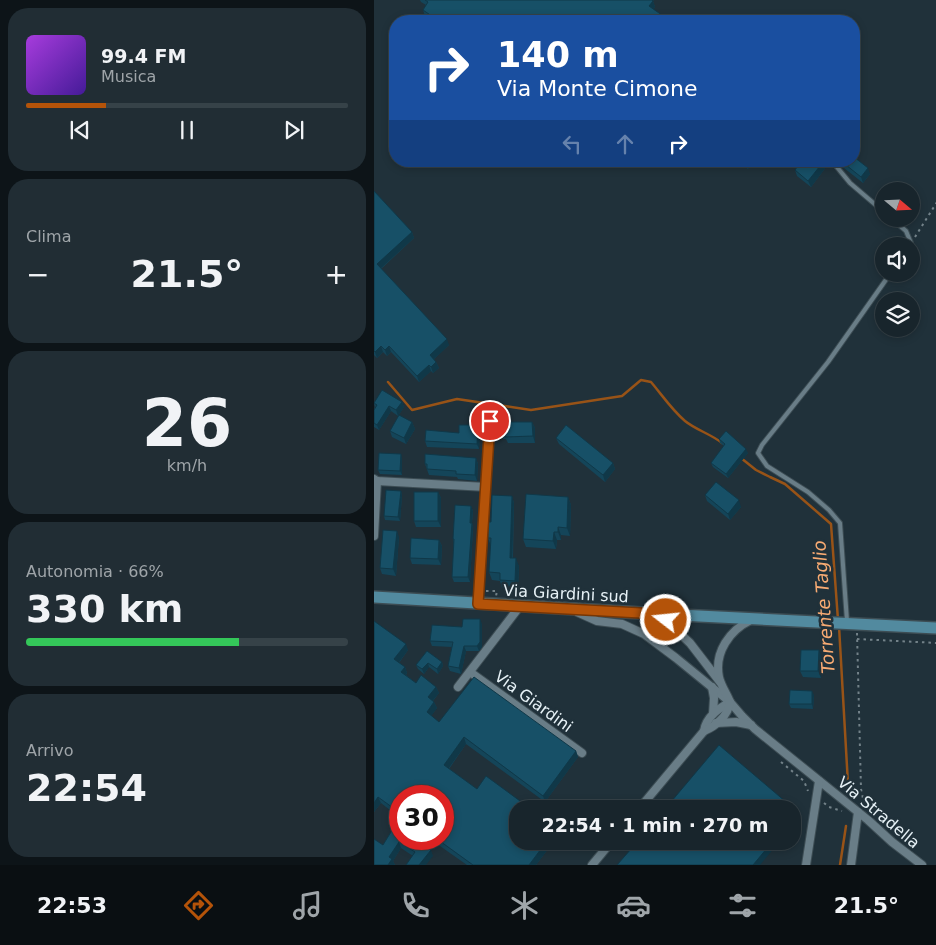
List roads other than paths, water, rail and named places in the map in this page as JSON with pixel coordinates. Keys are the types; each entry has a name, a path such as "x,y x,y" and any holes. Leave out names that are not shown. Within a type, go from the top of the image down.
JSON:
{"main road":[{"name":"Via Giardini sud","path":"374,597 573,610 936,628"}],"street":[{"path":"478,604 490,421"},
{"path":"374,536 375,480 486,487"},
{"name":"Via Giardini","path":"458,687 520,606"},
{"path":"573,610 597,621 628,627 644,634 730,702"},
{"path":"658,644 652,634 659,614 690,643 725,690"},
{"path":"646,800 704,731 716,724 726,714 730,702 720,678 721,650 724,643 737,628 754,619"},
{"name":"Via Giardini","path":"470,672 582,753"},
{"path":"712,687 714,698 712,714"},
{"path":"704,731 705,724 712,714 730,702"},
{"name":"Via Stradella","path":"730,702 751,725 922,865"},
{"path":"716,724 736,722 751,725"},
{"path":"806,865 819,781"},
{"path":"850,865 858,814"},
{"path":"592,865 604,850"}],"lane":[{"path":"837,167 850,183 875,204"},
{"path":"842,623 840,524 830,510 808,492 766,466 758,453 762,445 828,362 884,282"}],"waterway":[{"name":"Torrente Taglio","path":"388,382 412,410 457,399 531,410 622,396 641,380 651,382 685,421 722,443"},
{"name":"Torrente Taglio","path":"741,458 756,470 785,484 831,524 838,620"},
{"name":"Torrente Taglio","path":"839,626 848,784"},
{"name":"Torrente Taglio","path":"840,865 846,826"}]}
